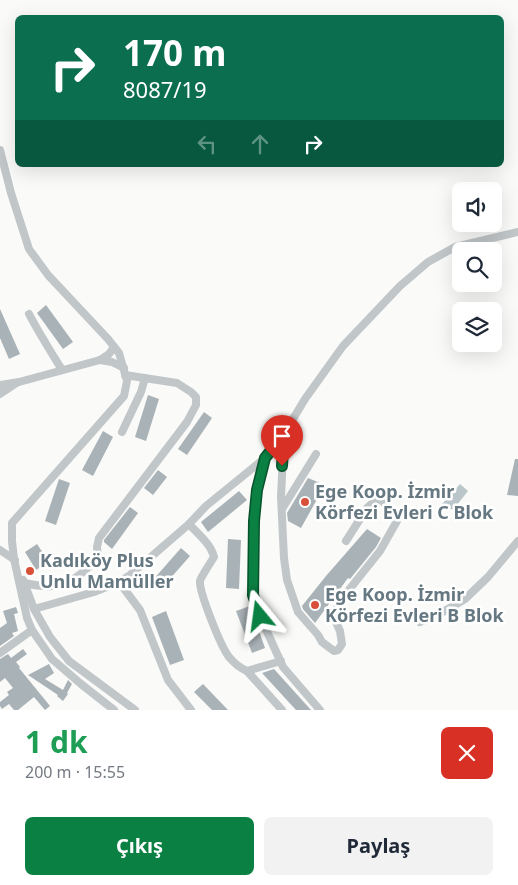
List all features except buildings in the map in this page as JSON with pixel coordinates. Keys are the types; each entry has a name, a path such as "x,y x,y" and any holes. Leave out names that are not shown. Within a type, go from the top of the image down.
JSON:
{"street":[{"path":"0,150 29,249 48,275 119,353 127,381 124,396 12,523 14,559 27,618 32,630 52,659 114,710"},
{"path":"34,609 94,592 119,582 137,569 189,524 206,506 265,458 284,434 305,399 343,346 400,286 428,262 454,247 518,232"},
{"path":"29,314 62,370"},
{"path":"0,386 100,360 109,354 114,347"},
{"path":"24,584 50,587 60,585 81,574 98,558 97,547 99,538 187,422 196,405 196,397 177,383 145,378 124,372 112,362 100,360"},
{"path":"122,432 141,392 145,378"},
{"path":"0,394 19,382"},
{"path":"284,434 281,497 287,580 298,612 322,642 334,651 338,650 342,644 340,631 335,620 335,611 348,591 380,551 397,521 397,515 381,500 377,499 367,508 346,541"},
{"path":"282,510 316,454"},
{"path":"265,458 257,490 254,521 253,595 260,616 283,667 320,710"},
{"path":"189,524 213,554 214,558 200,580 201,592 222,646 230,658 240,668 247,671 282,710"},
{"path":"420,622 436,616 465,599 518,541"},
{"path":"0,550 14,559 34,609 50,637 70,661 134,710"},
{"path":"119,582 140,610 168,680 191,710"},
{"path":"0,653 32,630"},
{"path":"247,671 281,662"}],"shaded area":[{"path":"460,484 468,491 453,510 442,504"}],"place":[{"name":"Ege Koop. İzmir Körfezi Evleri C Blok","path":"305,502"},
{"name":"Kadıköy Plus Unlu Mamüller","path":"30,571"},
{"name":"Ege Koop. İzmir Körfezi Evleri B Blok","path":"315,605"}],"route":[{"path":"260,616 253,595 254,521 257,490 265,458 284,434 282,466"}]}
